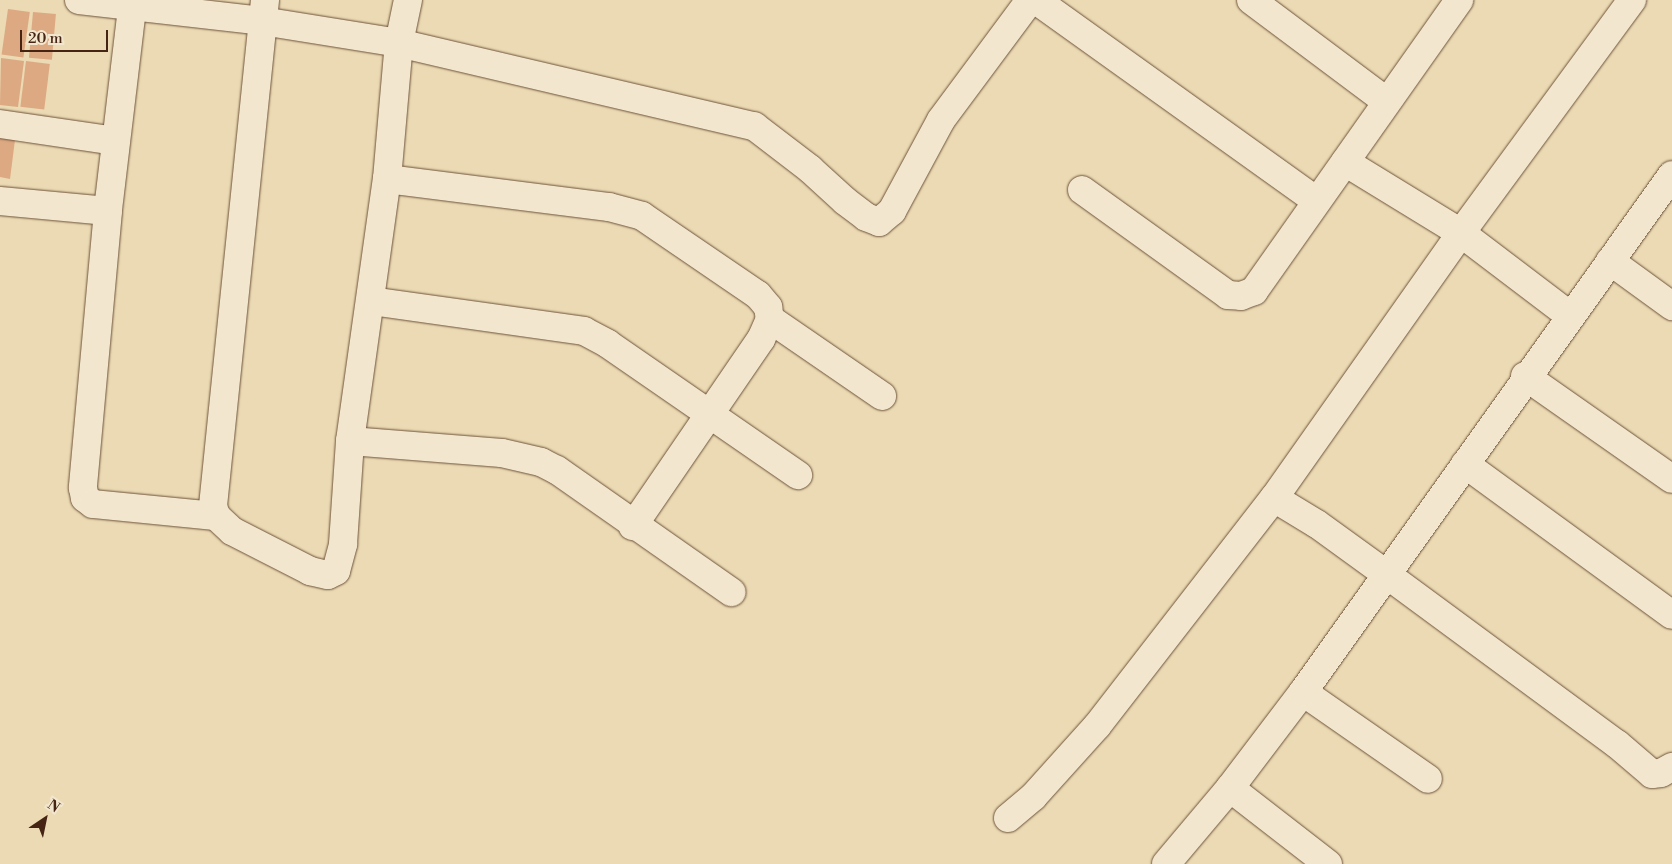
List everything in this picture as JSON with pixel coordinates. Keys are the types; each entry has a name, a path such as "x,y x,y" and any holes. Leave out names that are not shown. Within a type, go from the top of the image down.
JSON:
{"street":[{"path":"79,0 264,10 754,126 810,168 845,201 866,217 879,222 892,211 946,113 1030,0"},
{"path":"264,10 213,506 216,516 232,532 310,571 328,575 336,571 343,544 350,441 387,179 399,43 408,0"},
{"path":"1036,0 1317,201"},
{"path":"1251,0 1386,101"},
{"path":"1082,190 1228,295 1241,296 1254,291 1270,273 1386,101 1459,0"},
{"path":"1008,818 1033,797 1097,726 1274,498 1461,233 1632,0"},
{"path":"132,3 108,211 83,488 86,498 92,504 216,516"},
{"path":"0,124 116,141"},
{"path":"1345,162 1461,233 1569,315"},
{"path":"1166,864 1230,788 1303,692 1525,376 1672,175"},
{"path":"387,179 609,207 642,216 758,295 768,307 770,319 761,339 634,526"},
{"path":"0,201 108,211"},
{"path":"1610,261 1672,306"},
{"path":"371,301 584,331 635,362 708,415 798,475"},
{"path":"770,319 882,396"},
{"path":"1525,376 1672,479"},
{"path":"350,441 522,456 557,470 634,526 731,592"},
{"path":"1465,464 1672,615"},
{"path":"1274,498 1317,524 1386,574 1618,744 1652,774 1661,774 1672,767"},
{"path":"1303,692 1428,779"},
{"path":"1230,788 1328,864"}],"building":[{"path":"8,9 30,12 23,58 2,55"},
{"path":"33,12 56,14 52,60 29,58"},
{"path":"1,58 24,61 18,107 0,105"},
{"path":"26,61 50,64 44,110 20,107"},
{"path":"0,130 16,132 10,179 0,177"}]}
